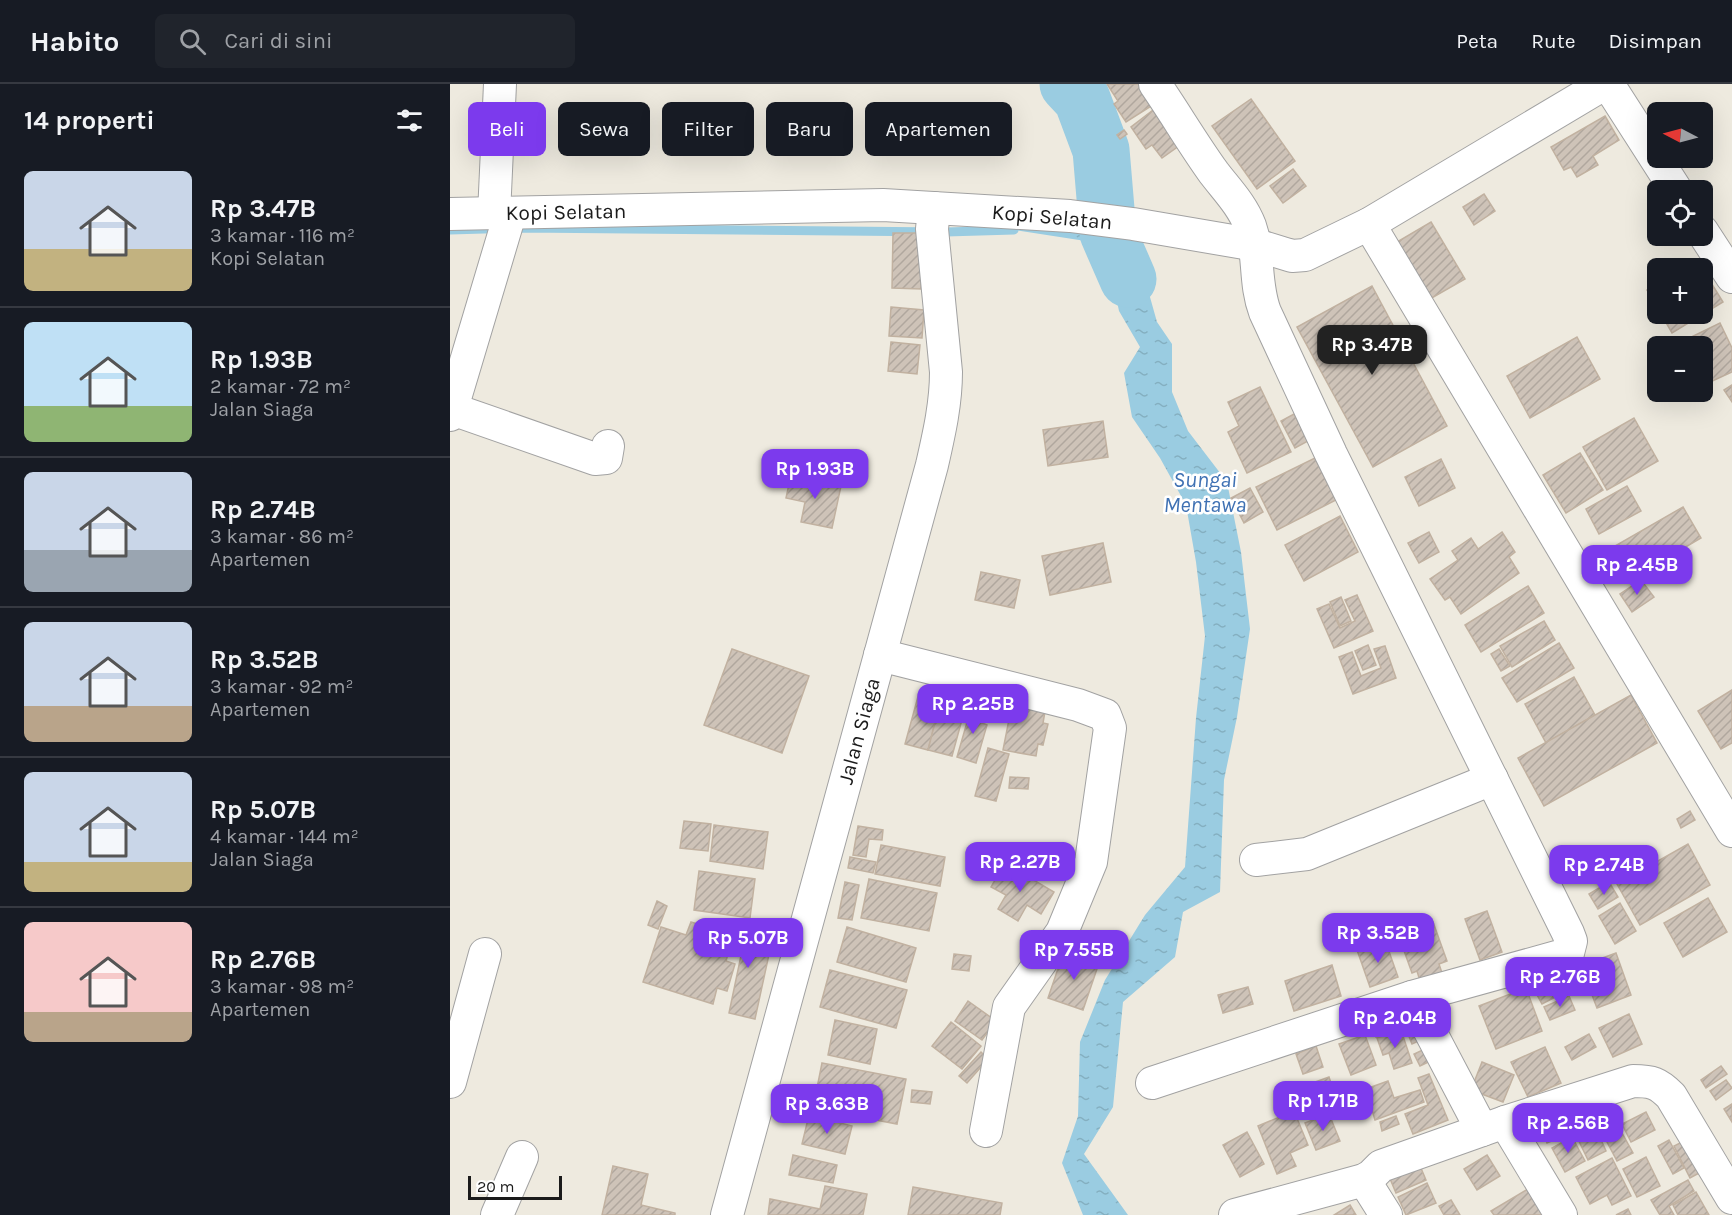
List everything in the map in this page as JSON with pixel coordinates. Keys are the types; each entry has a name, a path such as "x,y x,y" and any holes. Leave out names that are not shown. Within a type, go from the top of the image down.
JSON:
{"street":[{"path":"500,84 503,223 451,412 595,459 606,458 608,446"},
{"path":"1152,1083 1412,997 1564,956 1570,948 1568,933 1336,464 1264,312 1256,278 1256,245 1242,207 1214,173 1155,84"},
{"path":"1606,84 1669,180"},
{"name":"Kopi Selatan","path":"450,214 503,223 883,205 933,226 1070,216 1133,224 1256,245 1292,256 1305,255 1369,224 1606,84"},
{"path":"1369,224 1732,831"},
{"name":"Jalan Siaga","path":"727,1215 932,465 945,406 946,372 933,226"},
{"path":"1712,246 1732,277"},
{"path":"880,655 1078,705 1105,715 1110,728 1091,862 1062,932 1010,1007 986,1131"},
{"path":"1256,860 1307,854 1492,779"},
{"path":"450,1082 485,954"},
{"path":"1412,997 1494,1126 1561,1215"},
{"path":"1235,1215 1364,1180 1381,1166 1633,1081 1659,1084 1671,1096 1732,1198"},
{"path":"497,1215 522,1157"},
{"path":"1364,1180 1386,1215"}],"water":[{"path":"1045,84 1083,84 1116,137 1114,157 1132,188 1096,181 1091,160 1084,146"},
{"name":"Sungai Mentawa","path":"1081,221 1134,240 1157,322 1172,344 1172,392 1188,431 1227,482 1241,552 1250,629 1237,717 1224,780 1220,892 1183,912 1175,957 1123,1002 1113,1107 1084,1154 1128,1215 1083,1215 1062,1163 1078,1116 1080,1042 1105,980 1145,915 1185,867 1196,718 1205,636 1186,505 1160,458 1132,417 1124,373 1140,347 1119,311 1105,244 1014,230"}],"building":[{"path":"1107,84 1144,84 1156,103 1126,122 1114,104 1118,101"},
{"path":"1251,99 1295,161 1257,189 1212,126"},
{"path":"1157,107 1183,143 1162,158 1152,145 1146,149 1131,127"},
{"path":"1605,116 1619,140 1593,156 1598,165 1577,177 1571,167 1564,170 1551,147"},
{"path":"1124,130 1127,134 1120,139 1117,135"},
{"path":"1293,169 1306,186 1283,203 1270,186"},
{"path":"1484,194 1495,211 1474,225 1463,207"},
{"path":"1431,222 1465,279 1430,299 1397,242"},
{"path":"893,233 922,233 921,289 892,288"},
{"path":"1372,286 1447,426 1373,467 1297,327"},
{"path":"1713,286 1723,302 1713,308"},
{"path":"891,307 924,310 922,338 889,336"},
{"path":"1720,323 1732,348 1732,372 1713,381 1713,336 1693,336"},
{"path":"1667,324 1687,324 1672,333"},
{"path":"1577,337 1600,379 1530,418 1507,376"},
{"path":"891,342 920,345 917,374 888,371"},
{"path":"1732,385 1732,402 1724,390"},
{"path":"1260,387 1291,452 1247,473 1228,432 1239,426 1228,402"},
{"path":"1294,414 1308,441 1295,448 1281,421"},
{"path":"1634,418 1658,461 1607,490 1583,447"},
{"path":"1103,421 1108,457 1048,466 1043,430"},
{"path":"1580,453 1603,490 1566,513 1543,475"},
{"path":"1315,458 1336,500 1277,530 1256,487"},
{"path":"1441,459 1455,488 1419,506 1405,477"},
{"path":"791,475 841,486 832,528 801,522 805,502 786,498"},
{"path":"1627,486 1641,511 1599,534 1586,509"},
{"path":"1250,488 1263,512 1244,523 1231,498"},
{"path":"1683,507 1701,538 1633,578 1615,546"},
{"path":"1340,516 1358,552 1304,581 1285,545"},
{"path":"1429,532 1439,552 1419,563 1408,543"},
{"path":"1502,532 1515,552 1509,557 1519,573 1461,614 1450,597 1445,600 1430,579 1458,560 1452,551 1471,538 1478,549"},
{"path":"1103,543 1111,582 1050,595 1042,556"},
{"path":"981,572 1020,580 1014,608 975,600"},
{"path":"1641,580 1654,597 1632,612 1620,594"},
{"path":"1528,586 1544,613 1481,652 1465,625"},
{"path":"1357,595 1373,631 1334,648 1317,609 1329,604 1340,628 1355,621 1345,600"},
{"path":"1341,597 1351,621 1340,626 1330,602"},
{"path":"1544,621 1555,640 1512,667 1500,646"},
{"path":"1559,643 1574,668 1517,702 1502,678"},
{"path":"1368,645 1376,665 1363,670 1355,651"},
{"path":"1385,646 1396,678 1353,694 1339,657 1352,652 1361,676 1381,668 1374,649"},
{"path":"732,649 809,676 782,753 704,725"},
{"path":"1499,649 1510,666 1501,671 1491,654"},
{"path":"944,675 959,678 956,695 961,696 964,681 973,683 968,702 940,697"},
{"path":"1574,677 1595,715 1546,743 1525,704"},
{"path":"1732,690 1732,743 1721,749 1698,711"},
{"path":"919,693 941,699 928,750 905,744"},
{"path":"1014,694 1047,700 1043,723 1048,724 1043,745 1038,744 1036,756 1003,750"},
{"path":"1631,695 1657,743 1544,806 1518,758"},
{"path":"941,699 966,705 952,756 928,750"},
{"path":"972,705 986,709 982,723 987,725 976,763 957,757"},
{"path":"988,748 1009,754 996,801 975,796"},
{"path":"1010,777 1029,778 1028,789 1009,788"},
{"path":"1690,811 1695,820 1681,828 1677,819"},
{"path":"684,821 711,824 708,851 680,848"},
{"path":"714,825 768,832 763,869 710,861"},
{"path":"858,826 883,830 882,840 869,839 866,857 853,855"},
{"path":"1688,844 1710,885 1640,925 1617,884"},
{"path":"881,845 945,857 940,886 875,874"},
{"path":"850,857 876,862 873,873 848,868"},
{"path":"1005,863 1054,892 1041,914 1027,905 1018,921 998,909 1006,895 991,887"},
{"path":"699,871 755,879 750,918 694,910"},
{"path":"869,879 937,893 929,931 861,918"},
{"path":"845,882 859,885 852,920 838,918"},
{"path":"1609,882 1618,897 1598,909 1589,894"},
{"path":"1708,898 1727,932 1683,957 1664,923"},
{"path":"657,901 667,906 658,929 648,925"},
{"path":"1620,903 1636,931 1615,944 1599,916"},
{"path":"1487,911 1502,952 1480,960 1465,919"},
{"path":"691,922 715,929 711,940 730,947 726,961 735,964 727,991 717,988 713,1004 643,982 661,927 686,935"},
{"path":"1433,922 1447,961 1439,964 1442,973 1420,981 1417,971 1412,973 1398,934"},
{"path":"724,925 773,936 755,1019 729,1013 743,946 720,941"},
{"path":"847,927 916,948 906,982 837,962"},
{"path":"1385,940 1398,977 1370,987 1357,950"},
{"path":"1064,951 1099,963 1083,1010 1048,998"},
{"path":"1616,953 1631,995 1597,1008 1581,966"},
{"path":"954,954 971,956 969,971 952,969"},
{"path":"1332,965 1341,996 1294,1011 1285,981"},
{"path":"830,970 907,990 896,1028 820,1007"},
{"path":"1563,977 1569,990 1542,1004 1535,991"},
{"path":"1248,987 1253,1004 1223,1013 1218,995"},
{"path":"1526,988 1542,1031 1496,1049 1479,1006"},
{"path":"1569,996 1575,1010 1550,1020 1544,1007"},
{"path":"968,1001 996,1021 982,1040 955,1021"},
{"path":"1409,1009 1423,1039 1412,1044 1404,1024 1376,1037 1371,1026"},
{"path":"1629,1014 1642,1044 1613,1057 1599,1028"},
{"path":"835,1020 877,1029 870,1064 828,1055"},
{"path":"951,1022 981,1046 962,1069 932,1046"},
{"path":"1401,1030 1412,1063 1394,1069 1389,1053 1383,1055 1377,1038"},
{"path":"1589,1034 1596,1047 1572,1060 1565,1047"},
{"path":"1365,1035 1376,1065 1351,1075 1339,1044"},
{"path":"1316,1046 1323,1067 1303,1074 1296,1054"},
{"path":"1429,1047 1435,1059 1420,1066 1414,1054"},
{"path":"1545,1047 1561,1083 1528,1097 1511,1062"},
{"path":"981,1052 988,1059 967,1083 959,1076"},
{"path":"1482,1062 1514,1075 1503,1102 1471,1090"},
{"path":"822,1063 906,1079 897,1124 813,1108"},
{"path":"1721,1066 1727,1074 1706,1088 1701,1080"},
{"path":"1429,1074 1448,1120 1413,1134 1405,1114 1428,1105 1418,1078"},
{"path":"1329,1077 1335,1095 1302,1106 1296,1089"},
{"path":"1726,1080 1732,1088 1716,1100 1710,1091"},
{"path":"1388,1081 1394,1098 1420,1090 1424,1102 1375,1120 1372,1110 1357,1116 1349,1095"},
{"path":"912,1090 932,1092 930,1104 911,1102"},
{"path":"1732,1104 1732,1122 1724,1109"},
{"path":"1587,1109 1606,1151 1588,1160 1574,1131 1547,1143 1542,1130"},
{"path":"1294,1111 1308,1145 1290,1153 1296,1166 1277,1174 1258,1126"},
{"path":"1646,1112 1655,1130 1631,1142 1622,1124"},
{"path":"1611,1113 1633,1153 1617,1161 1596,1121"},
{"path":"1329,1114 1340,1141 1316,1150 1305,1123"},
{"path":"809,1115 852,1126 845,1154 802,1144"},
{"path":"1396,1116 1399,1124 1382,1131 1380,1122"},
{"path":"1247,1132 1264,1164 1240,1177 1223,1145"},
{"path":"1572,1137 1585,1161 1565,1172 1552,1148"},
{"path":"1669,1140 1684,1168 1673,1174 1658,1146"},
{"path":"1686,1140 1703,1171 1690,1178 1674,1146"},
{"path":"793,1155 837,1165 833,1183 789,1175"},
{"path":"1487,1155 1500,1176 1477,1190 1464,1169"},
{"path":"1646,1157 1660,1186 1637,1197 1623,1169"},
{"path":"1612,1158 1631,1196 1612,1205 1607,1195 1590,1204 1576,1177"},
{"path":"1418,1161 1426,1180 1396,1193 1388,1174"},
{"path":"613,1166 648,1174 641,1205 675,1213 675,1215 602,1215"},
{"path":"1688,1180 1694,1191 1669,1206 1674,1215 1660,1215 1651,1200"},
{"path":"1427,1183 1436,1203 1406,1215 1398,1197"},
{"path":"825,1186 867,1194 863,1215 768,1215 770,1199 820,1209"},
{"path":"913,1187 1002,1203 1000,1215 908,1215"},
{"path":"1528,1189 1544,1215 1494,1215 1491,1211"},
{"path":"1696,1192 1709,1215 1678,1215 1673,1205"},
{"path":"1451,1200 1460,1215 1444,1215 1439,1206"},
{"path":"1350,1205 1356,1215 1334,1215"},
{"path":"1628,1209 1631,1215 1616,1215"}],"waterway":[{"name":"Sungai Mentawa","path":"1068,84 1082,99 1101,150 1108,233 1128,279"},
{"path":"450,230 523,228 946,232 1014,230"}]}
